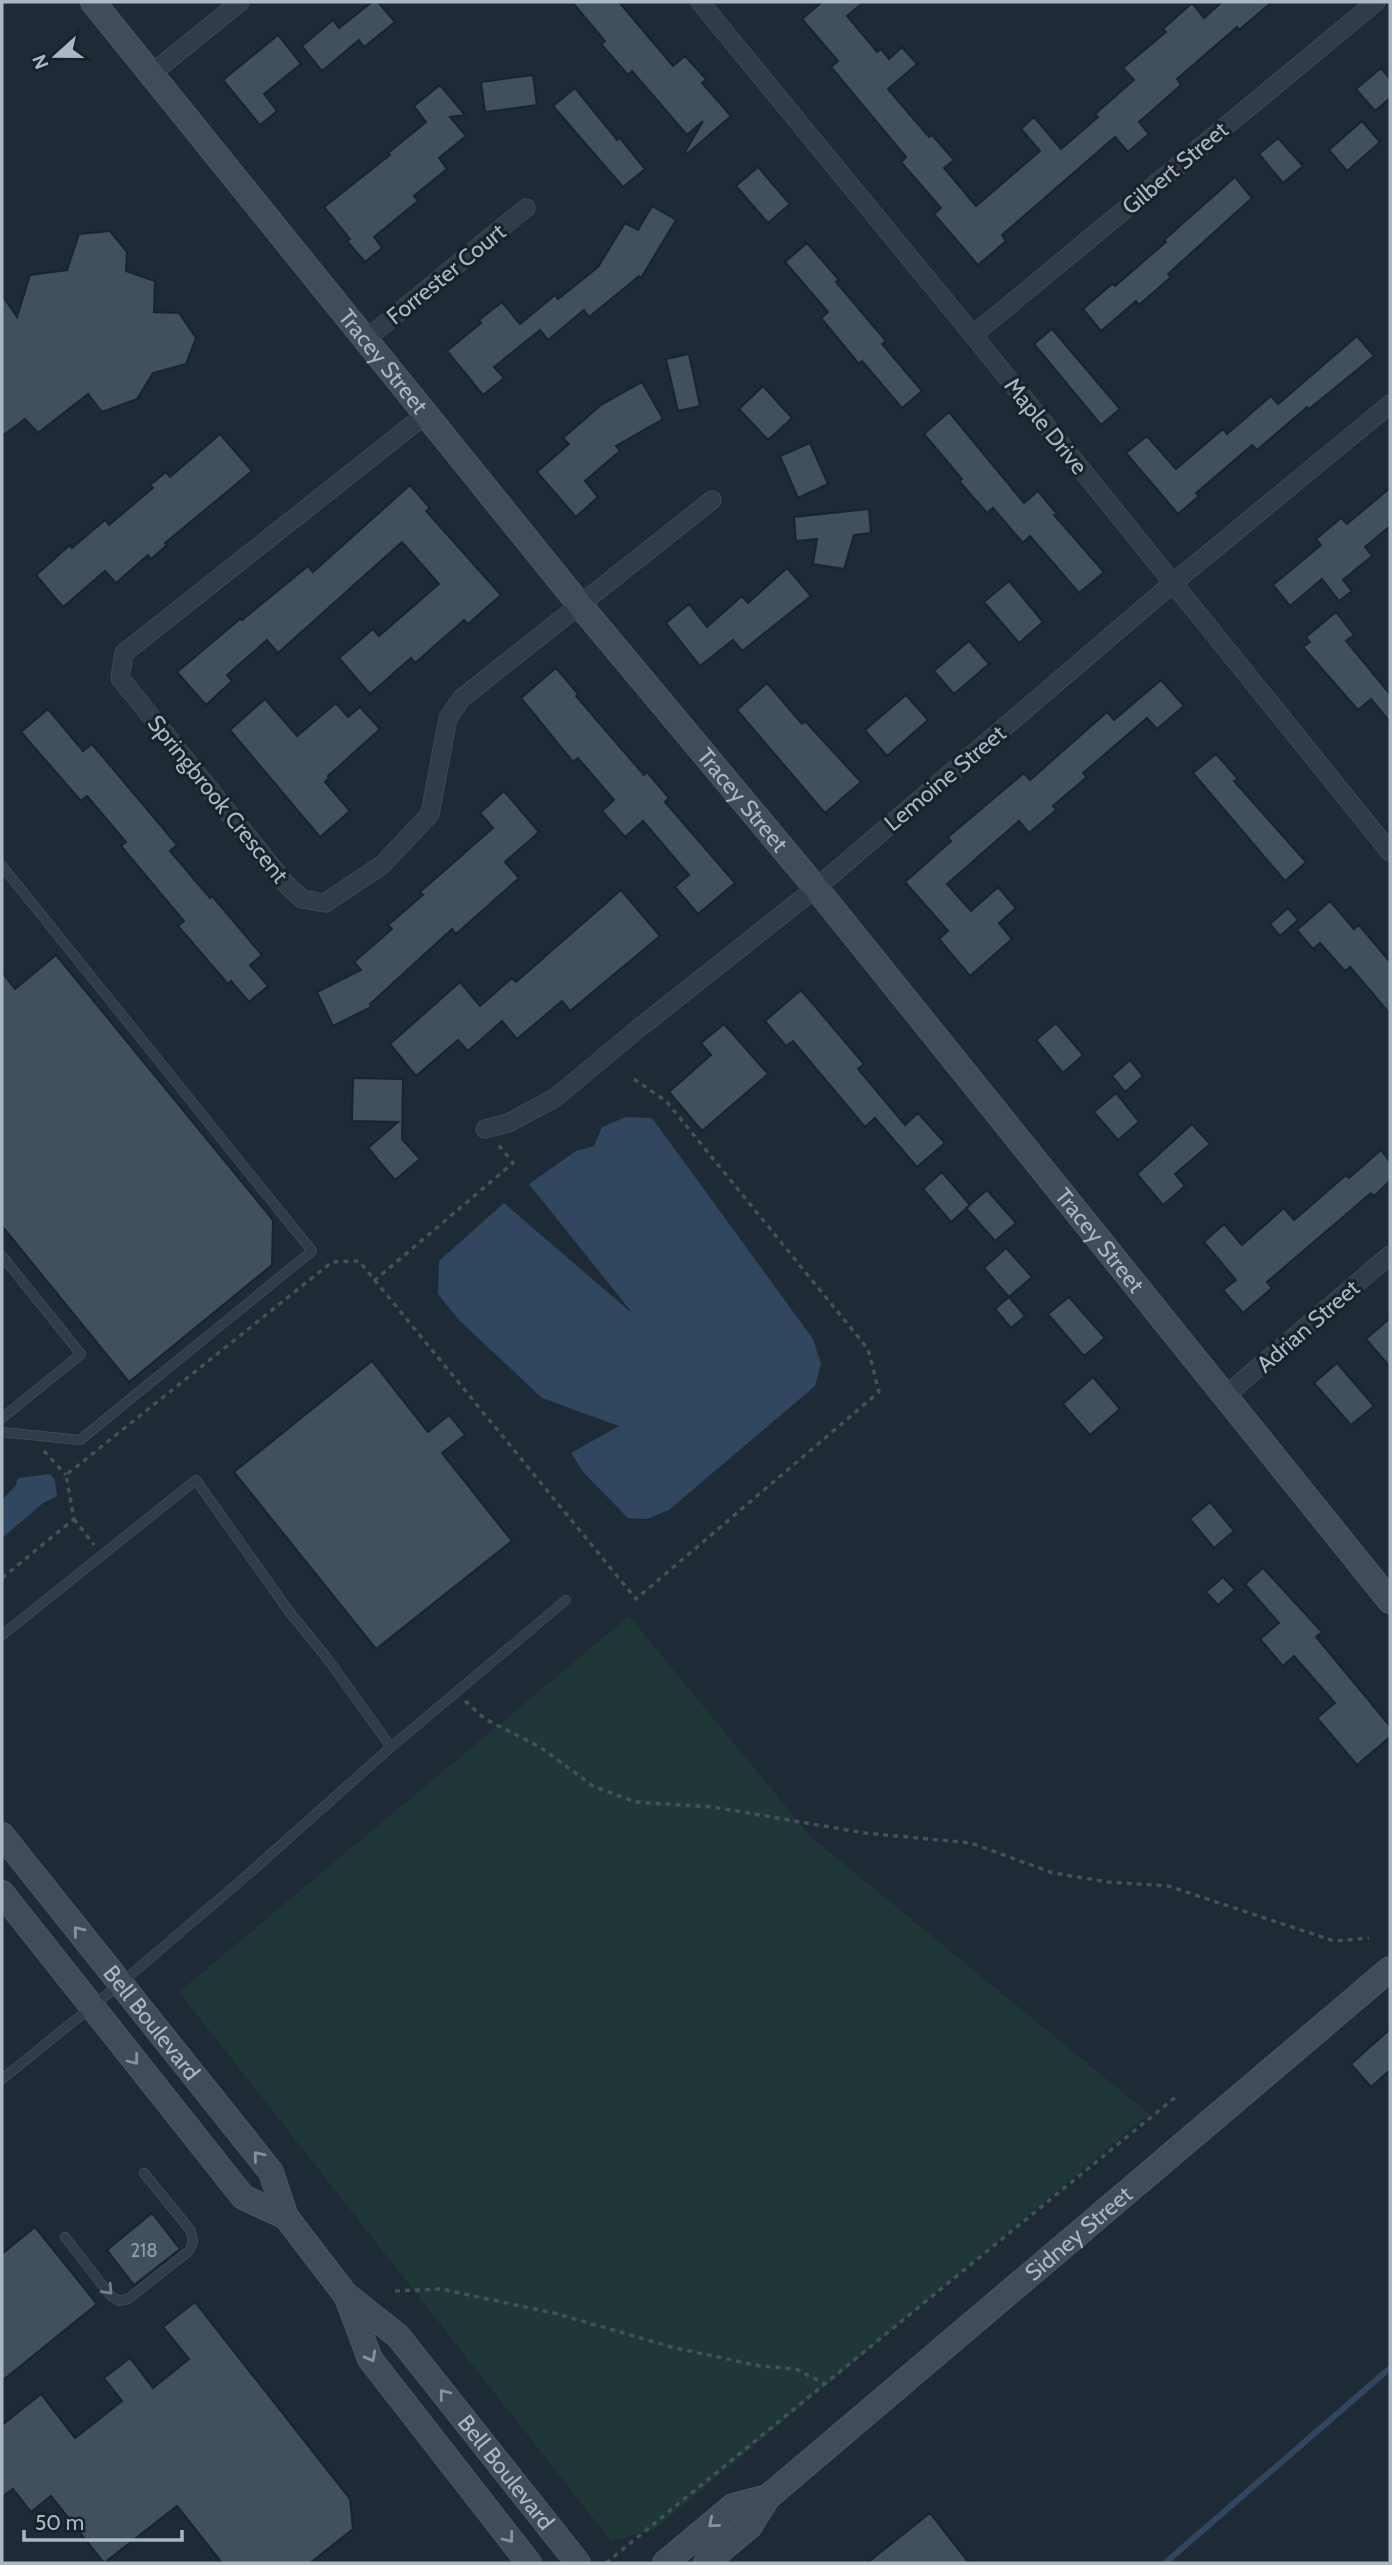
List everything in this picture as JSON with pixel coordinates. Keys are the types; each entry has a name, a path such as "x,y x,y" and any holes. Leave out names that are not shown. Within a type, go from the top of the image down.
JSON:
{"main road":[{"name":"Tracey Street","path":"93,2 579,604 816,888 1390,1601"},
{"name":"Bell Boulevard","path":"2,1835 271,2172 286,2217 345,2294 398,2336 578,2563"},
{"name":"Bell Boulevard","path":"2,1893 243,2197 286,2217"},
{"name":"Sidney Street","path":"706,2563 750,2526 768,2497 1390,1969"},
{"name":"Bell Boulevard","path":"345,2294 370,2359 529,2563"},
{"name":"Sidney Street","path":"666,2563 733,2506 768,2497"}],"street":[{"path":"151,74 240,2"},
{"name":"Maple Drive","path":"700,2 1390,852"},
{"name":"Gilbert Street","path":"973,335 1376,2"},
{"name":"Forrester Court","path":"365,340 526,208"},
{"name":"Lemoine Street","path":"485,1129 508,1123 555,1098 816,888 1173,583 1390,404"},
{"name":"Springbrook Crescent","path":"426,414 124,653 120,678 285,883 302,899 325,903 382,865 430,814 448,718 462,698 712,500"},
{"name":"Adrian Street","path":"1226,1396 1390,1255"}],"lane":[{"path":"2,866 312,1251 80,1440 2,1432"},
{"path":"2,1256 81,1353 2,1418"},
{"path":"2,1635 196,1480 288,1610 327,1658 391,1747"},
{"path":"2,2079 120,1984 255,1869 391,1747 566,1600"},
{"path":"65,2237 111,2296 119,2301 128,2299 189,2251 193,2242 191,2231 144,2173"}],"path":[{"path":"66,1475 332,1262 359,1261 636,1599 879,1392 868,1349 666,1101 634,1079"},
{"path":"374,1281 513,1163 485,1129"},
{"path":"36,1435 38,1444 66,1475 74,1519 101,1555"},
{"path":"2,1578 74,1519"},
{"path":"456,1693 485,1719 540,1747 593,1786 635,1802 713,1807 865,1833 971,1843 1053,1872 1108,1881 1168,1886 1334,1941 1369,1938"},
{"path":"606,2563 1178,2095"},
{"path":"395,2291 441,2289 558,2314 676,2348 796,2370 825,2384"}],"green space":[{"path":"629,1616 811,1837 1149,2114 654,2530 611,2541 179,1992"}],"water":[{"path":"626,1117 652,1118 813,1339 821,1364 815,1386 669,1510 647,1519 628,1518 584,1473 571,1453 619,1426 542,1398 459,1320 438,1294 439,1261 504,1203 634,1315 529,1184 576,1151 594,1146 602,1127"},
{"path":"50,1474 55,1480 57,1496 43,1503 2,1538 2,1500 16,1485 18,1478"}],"building":[{"path":"372,2 378,2 395,22 364,47 359,40 322,71 302,46 333,20 339,28"},
{"path":"572,2 619,2 673,66 685,56 706,79 702,83 731,116 687,154 685,152 703,121 687,135 632,71 628,75 601,44 605,41"},
{"path":"822,2 864,2 847,16 877,52 881,49 889,59 902,47 917,64 888,89 929,137 932,135 954,160 944,168 976,206 1040,151 1021,129 1034,117 1061,149 1098,117 1095,114 1134,80 1123,68 1166,32 1163,29 1192,3 1204,18 1222,2 1272,2 1239,30 1237,27 1177,79 1181,85 1139,122 1149,134 1128,152 1115,137 1002,235 1006,241 978,265 934,214 941,208 901,162 906,157 831,67 838,61 802,19"},
{"path":"278,35 301,64 264,94 277,111 260,125 223,80"},
{"path":"1381,68 1390,79 1390,98 1375,111 1356,89"},
{"path":"533,75 537,105 485,112 481,82"},
{"path":"440,85 465,115 450,117 466,136 439,158 447,169 414,196 418,201 374,237 382,248 365,262 324,207 390,155 388,153 426,122 414,106"},
{"path":"575,88 617,140 620,138 645,169 623,187 553,106"},
{"path":"1362,121 1380,142 1347,171 1329,150"},
{"path":"1278,138 1303,166 1283,183 1259,154"},
{"path":"758,167 790,204 768,223 736,186"},
{"path":"1235,177 1252,198 1168,274 1171,277 1139,305 1136,301 1101,331 1083,309 1112,284 1115,286 1166,242 1164,240"},
{"path":"652,206 676,220 641,278 639,276 589,317 584,310 548,340 540,330 494,367 504,378 483,395 447,351 502,302 520,324 555,295 558,299 598,267 625,223 638,230"},
{"path":"110,231 127,252 126,271 155,281 154,312 179,313 196,338 186,364 153,373 137,399 102,412 88,394 38,433 25,419 2,436 2,295 17,317 30,275 67,270 79,234"},
{"path":"807,243 886,341 882,344 922,391 902,408 862,361 859,364 821,318 828,312 785,262"},
{"path":"1052,329 1120,409 1101,425 1034,344"},
{"path":"1357,336 1374,356 1309,409 1307,407 1257,450 1252,445 1196,493 1199,496 1178,514 1126,453 1147,436 1176,469 1223,429 1227,434 1271,396 1278,404"},
{"path":"689,354 700,406 678,411 666,359"},
{"path":"642,382 663,419 616,446 620,451 585,481 598,497 576,517 537,472 569,444 563,438 601,405"},
{"path":"763,386 792,418 768,440 739,409"},
{"path":"949,412 1024,503 1038,491 1057,514 1054,515 1104,572 1079,593 1030,536 1023,543 993,508 987,513 924,434"},
{"path":"220,434 252,471 165,543 167,545 151,559 148,555 116,583 105,571 63,607 36,575 70,545 72,548 105,520 109,525 153,488 150,485 166,472 170,477"},
{"path":"810,443 828,484 798,498 780,456"},
{"path":"410,485 430,508 426,511 501,595 468,624 464,620 415,663 411,658 370,694 339,658 373,629 379,636 439,584 402,542 278,653 267,640 227,675 232,681 206,705 177,672 308,566 313,572"},
{"path":"1390,488 1390,526 1365,547 1372,556 1343,580 1352,591 1339,601 1322,579 1290,606 1273,585 1321,545 1316,539 1341,518 1347,524"},
{"path":"869,509 871,533 854,535 844,569 813,564 817,539 796,541 794,517"},
{"path":"787,568 811,596 742,651 733,640 700,666 666,623 689,604 707,627 742,596 748,603"},
{"path":"1009,581 1043,622 1019,643 984,602"},
{"path":"1336,612 1354,635 1346,641 1390,694 1390,722 1371,699 1358,710 1303,647 1310,642 1306,637"},
{"path":"969,641 989,664 954,694 934,671"},
{"path":"556,668 578,694 576,696 644,775 647,772 669,798 665,802 735,883 698,914 675,887 689,875 643,821 625,837 602,811 614,800 578,758 573,762 521,698"},
{"path":"1161,680 1184,706 1157,729 1147,718 1083,773 1087,777 1053,806 1056,810 1029,833 1019,821 947,884 971,911 998,887 1016,908 999,923 1012,939 970,976 939,939 948,931 905,882 951,841 948,837 1024,773 1030,780 1107,712 1114,720"},
{"path":"767,683 802,724 805,721 861,782 825,813 737,710"},
{"path":"906,695 928,720 887,756 865,730"},
{"path":"265,699 297,736 336,703 348,717 360,707 380,729 328,776 325,782 350,811 320,837 230,730"},
{"path":"48,709 83,751 92,744 177,845 170,851 262,955 250,965 268,986 249,1002 231,981 228,984 178,926 184,921 121,846 126,842 87,796 81,801 21,732"},
{"path":"1216,754 1238,779 1234,781 1306,862 1285,881 1193,773"},
{"path":"504,791 539,832 505,862 519,878 456,934 452,929 370,1004 371,1007 333,1026 317,992 361,970 354,962 392,929 388,925 423,895 420,892 493,828 480,813"},
{"path":"621,890 660,936 570,1011 562,1001 517,1039 502,1021 468,1051 458,1040 416,1076 390,1044 460,982 480,1006 512,978 516,982"},
{"path":"1330,901 1354,929 1359,925 1390,962 1390,1014 1350,967 1345,971 1320,943 1313,949 1297,930"},
{"path":"1288,908 1298,920 1280,936 1270,924"},
{"path":"56,955 273,1220 272,1265 129,1382 2,1226 2,972 15,989"},
{"path":"801,990 864,1064 858,1069 905,1125 918,1113 945,1143 917,1167 875,1118 865,1127 793,1041 786,1046 765,1021"},
{"path":"1056,1023 1083,1055 1063,1073 1036,1040"},
{"path":"724,1024 768,1074 702,1131 669,1092 711,1055 701,1043"},
{"path":"1130,1060 1143,1076 1125,1092 1112,1076"},
{"path":"353,1078 403,1079 402,1139 420,1159 395,1180 368,1148 398,1122 352,1121"},
{"path":"1116,1093 1139,1122 1118,1140 1094,1112"},
{"path":"1192,1124 1210,1144 1175,1174 1185,1186 1163,1205 1137,1174"},
{"path":"1381,1150 1390,1162 1390,1181 1374,1196 1371,1193 1267,1282 1272,1288 1243,1313 1223,1290 1236,1280 1204,1242 1224,1224 1242,1245 1284,1208 1294,1220 1346,1175 1349,1178"},
{"path":"942,1172 970,1205 951,1222 923,1189"},
{"path":"987,1190 1016,1223 995,1241 966,1208"},
{"path":"1006,1248 1032,1277 1009,1297 984,1268"},
{"path":"1009,1297 1025,1316 1011,1328 995,1309"},
{"path":"1069,1297 1105,1338 1084,1356 1048,1314"},
{"path":"1390,1318 1390,1367 1366,1339"},
{"path":"372,1361 428,1432 449,1415 465,1435 442,1453 512,1541 376,1649 234,1472"},
{"path":"1337,1363 1374,1406 1351,1425 1314,1383"},
{"path":"1093,1377 1120,1409 1090,1435 1063,1404"},
{"path":"1210,1502 1234,1531 1214,1548 1190,1519"},
{"path":"1263,1568 1322,1632 1316,1637 1390,1726 1390,1737 1357,1765 1317,1718 1335,1703 1294,1656 1283,1666 1260,1639 1279,1623 1245,1584"},
{"path":"1223,1577 1235,1590 1218,1605 1206,1592"},
{"path":"1390,2029 1390,2070 1371,2087 1351,2064"},
{"path":"152,2213 180,2249 134,2285 107,2250"},
{"path":"35,2227 97,2304 2,2381 2,2254"},
{"path":"195,2302 350,2499 353,2529 310,2563 222,2563 177,2506 104,2563 51,2496 31,2512 13,2489 2,2497 2,2425 41,2394 75,2438 122,2401 104,2378 130,2358 153,2388 189,2359 163,2327"},
{"path":"930,2513 969,2563 867,2563"}],"waterway":[{"path":"1165,2563 1390,2368"}]}
